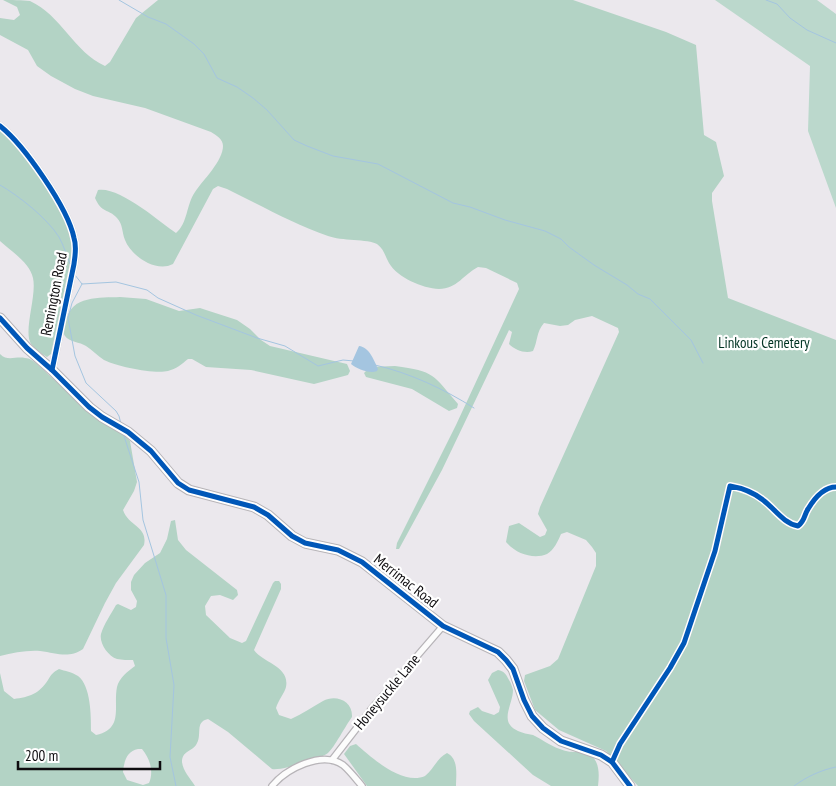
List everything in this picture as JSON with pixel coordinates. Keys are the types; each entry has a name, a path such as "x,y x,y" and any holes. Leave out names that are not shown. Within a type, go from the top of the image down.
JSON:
{"street":[{"name":"Remington Road","path":"0,126 27,153 66,214 74,236 76,249 74,264 52,370"},
{"name":"Merrimac Road","path":"0,318 27,348 89,407 146,446 178,483 189,490 254,507 268,514 292,536 305,543 348,554 362,562 443,626 490,648 506,660 513,669 532,716 550,734 561,742 601,755 612,762 629,785"},
{"path":"612,762 620,744 666,675 684,643 714,551 730,486 750,492 763,500 790,524 798,526 804,520 808,508 824,490 836,487"},
{"name":"Honeysuckle Lane","path":"332,760 373,707 443,626"},
{"path":"272,786 280,777 293,768 305,764 332,760 343,765 362,786"}],"green space":[{"name":"Linkous Cemetery","path":"3,0 30,1 41,7 85,52 105,66 110,62 136,18 158,0 573,0 666,32 696,45 704,135 716,142 724,176 712,193 712,201 728,298 836,340 836,786 638,786 606,751 559,730 535,710 524,681 525,675 550,666 558,659 596,566 596,553 586,540 567,532 561,534 554,548 547,554 530,556 519,552 506,542 509,526 519,523 540,537 545,535 547,530 538,514 540,507 619,332 618,328 592,316 575,320 568,325 560,326 544,323 533,351 527,352 517,350 509,344 512,332 509,330 442,470 399,549 396,549 397,543 456,425 519,289 517,283 486,268 478,267 451,287 439,289 425,287 404,278 398,273 389,263 383,250 373,242 328,236 289,220 218,186 213,189 173,264 166,266 152,265 138,257 128,246 119,220 103,209 95,198 98,190 117,193 128,199 176,233 183,224 192,197 220,158 223,146 222,141 211,132 145,108 93,96 51,76 37,66 28,50 0,35 0,18 14,20 20,15 17,7"},
{"path":"715,0 817,0 836,14 836,208 808,131 810,66"},
{"path":"0,129 16,143 33,165 68,226 72,253 51,354 47,357 31,344 29,338 29,322 34,285 31,273 20,258 0,241"},
{"path":"95,298 146,299 179,311 200,308 237,320 270,346 347,364 350,371 348,375 314,384 251,370 206,367 192,359 188,359 176,368 168,371 145,371 104,360 86,346 69,340 65,336 66,321 74,306 80,302"},
{"path":"0,354 6,358 27,358 33,361 97,419 130,441 137,482 123,510 129,520 141,530 144,545 116,583 83,649 72,654 30,651 0,656"},
{"path":"395,366 418,370 432,376 458,404 457,408 449,411 412,389 366,377 364,373 370,367"},
{"path":"175,520 178,540 186,550 237,590 238,595 233,600 220,595 211,596 205,606 206,615 230,638 242,643 246,641 273,583 279,581 281,589 254,650 284,674 286,687 276,708 279,715 291,719 323,701 333,698 347,703 352,711 352,717 337,742 328,753 317,758 292,766 272,769 228,732 208,719 201,723 196,745 182,758 184,768 195,786 0,786 0,673 4,691 14,699 37,692 45,685 52,674 59,669 76,675 86,687 88,694 91,731 96,735 111,728 116,716 118,684 124,675 135,666 133,660 117,659 110,655 103,645 101,634 116,605 118,604 131,610 136,607 137,601 131,590 131,582 134,575 145,563 160,553 167,539 171,521","holes":["142,749 149,761 151,770 149,783 143,785 127,780 123,772 125,760 129,754 134,750"]},
{"path":"498,670 506,674 513,690 508,713 509,723 512,727 563,750 591,755 597,763 599,774 598,786 551,786 533,775 474,721 469,714 470,711 478,707 482,711 494,715 499,712 500,707 488,680 492,673"},
{"path":"356,744 388,769 407,777 416,778 425,776 447,753 455,763 456,786 367,786 344,754 350,746"}],"water":[{"path":"359,346 371,354 378,369 377,371 371,372 351,364"}],"waterway":[{"path":"119,0 148,17 166,24 194,44 204,54 217,78 237,87 253,98 267,110 294,140 333,156 378,164 453,203 545,231 561,239 594,265 638,294 650,299 691,340 703,363"},
{"path":"766,0 777,4 790,18 807,30 836,43"},
{"path":"0,185 24,201 47,222 59,237 71,266"},
{"path":"75,275 82,284 116,282 147,290 158,298 196,315 257,338 285,346 318,366 343,360 354,361"},
{"path":"82,284 72,303 68,318 75,356 86,383 116,411 121,424"},
{"path":"375,365 401,372 426,382 474,408"},
{"path":"123,433 139,482 143,520 166,595 166,638 174,685 170,757 176,786"},
{"path":"794,786 814,774 836,767"}],"cycle path":[{"path":"0,126 21,147 44,178 70,225 75,241 74,264 52,370"},
{"path":"0,318 27,348 89,407 128,432 151,451 178,483 189,490 254,507 268,515 292,536 305,543 338,550 362,562 443,626 498,652 513,669 532,716 543,728 561,741 601,755 612,762 630,786"},
{"path":"612,762 620,744 670,668 684,643 715,551 730,486 743,489 755,495 783,519 798,526 816,498 823,491 836,487"}]}
